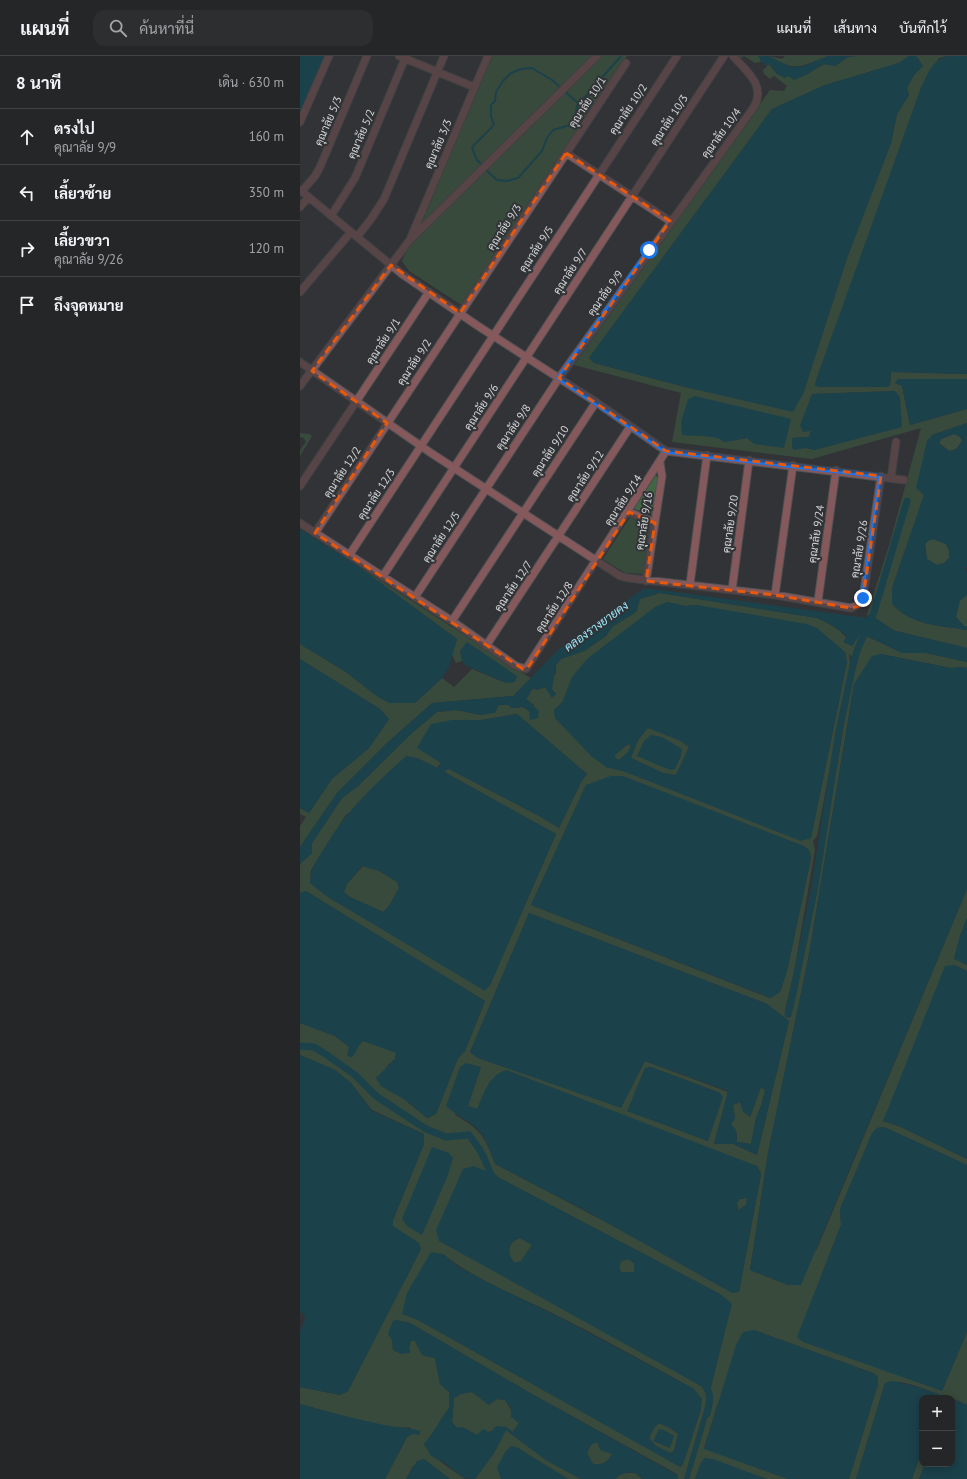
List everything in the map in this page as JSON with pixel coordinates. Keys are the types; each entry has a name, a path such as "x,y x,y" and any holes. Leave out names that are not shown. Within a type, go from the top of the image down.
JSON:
{"street":[{"path":"300,122 329,56"},
{"name":"คุณาลัย 5/3","path":"301,190 316,176 367,56"},
{"path":"357,237 372,219 384,198 444,56"},
{"name":"คุณาลัย 3/3","path":"409,241 488,56"},
{"path":"300,386 409,241 596,56"},
{"name":"คุณาลัย 10/2","path":"598,174 677,56"},
{"name":"คุณาลัย 10/3","path":"632,196 724,56"},
{"name":"คุณาลัย 10/4","path":"670,221 759,98 758,87 733,56"},
{"path":"403,57 474,87"},
{"name":"คุณาลัย 5/2","path":"331,216 354,178 403,57"},
{"name":"คุณาลัย 10/1","path":"566,153 626,63"},
{"path":"566,153 670,221"},
{"name":"คุณาลัย 9/3","path":"460,314 566,153"},
{"name":"คุณาลัย 9/5","path":"420,446 598,174"},
{"path":"301,190 357,237 428,292 493,336 596,402 666,451 836,470 904,480"},
{"name":"คุณาลัย 9/7","path":"526,357 632,196"},
{"path":"300,207 309,197"},
{"name":"คุณาลัย 9/9","path":"559,378 670,221"},
{"path":"300,292 351,232"},
{"name":"คุณาลัย 9/1","path":"300,486 428,292"},
{"name":"คุณาลัย 9/2","path":"387,423 460,314"},
{"name":"คุณาลัย 9/6","path":"383,576 526,357"},
{"path":"300,362 420,446 620,576 646,581 690,584 818,601"},
{"name":"คุณาลัย 9/8","path":"486,488 559,378"},
{"name":"คุณาลัย 9/10","path":"452,621 596,402"},
{"name":"คุณาลัย 12/2","path":"315,533 387,423"},
{"name":"คุณาลัย 9/12","path":"559,537 630,427"},
{"path":"892,478 896,442"},
{"name":"คุณาลัย 12/3","path":"350,554 420,446"},
{"name":"คุณาลัย 9/14","path":"597,561 660,463 666,451"},
{"path":"690,584 707,455"},
{"name":"คุณาลัย 9/20","path":"732,590 749,460"},
{"name":"คุณาลัย 9/16","path":"646,581 662,476 660,463"},
{"path":"775,595 793,465"},
{"name":"คุณาลัย 9/24","path":"818,601 836,470"},
{"name":"คุณาลัย 9/26","path":"818,601 851,608 862,603 881,476"},
{"name":"คุณาลัย 12/5","path":"415,597 486,488"},
{"path":"629,512 655,523"},
{"path":"300,523 452,621 486,646"},
{"name":"คุณาลัย 12/7","path":"486,646 559,537"},
{"name":"คุณาลัย 12/8","path":"486,646 520,668 526,669 597,561"}],"highlighted area":[{"path":"566,153 670,221 559,378 666,451 881,476 863,598 859,606 851,608 775,595 646,581 655,523 629,512 529,666 523,669 315,533 387,423 312,371 391,265 460,313"}],"green space":[{"path":"492,56 627,56 463,306 409,271 402,261"},
{"path":"744,56 759,56 761,62 755,63"},
{"path":"768,56 782,59 785,56 828,56 804,65 792,66"},
{"path":"909,56 899,63 825,85 772,109 589,358 594,363 689,388 803,394 847,258 891,143 897,114 909,95 907,88 914,75 923,66 916,56 948,56 939,58 921,88 815,385 819,387 887,387 890,385 891,372 967,374 967,379 906,379 895,383 902,386 910,425 967,409 967,423 932,435 924,495 892,588 892,604 908,617 917,621 967,630 967,648 896,631 875,618 867,615 890,542 921,428 812,459 672,442 681,393 574,365 770,90 784,91 787,86 774,76 770,79 764,74 763,70 769,64 777,74 801,75 824,64 835,66 848,57","holes":["895,391 815,450 792,447 793,438 809,437 811,430 812,394","791,419 747,438 725,442 718,437"]},
{"path":"300,433 309,434 312,436 300,456 300,450 306,442 304,438 300,437"},
{"path":"954,434 959,436 962,440 957,448 949,451 939,443 941,439"},
{"path":"656,475 659,481 653,515 634,509"},
{"path":"631,516 651,524 645,574 625,573 603,559"},
{"path":"933,539 946,544 949,551 949,558 944,563 937,565 927,559 925,544"},
{"path":"355,564 532,679 513,696 432,703 386,744 337,793 300,847 300,826 306,817 300,814 300,808 309,813 332,779 369,748 389,719 380,709 300,659 300,644 346,672 378,697 390,703 415,703 442,678 454,687 472,669 506,683 476,649 467,643 460,651 462,661 456,663 452,655 457,639"},
{"path":"660,593 817,618 837,629 845,636 852,646 860,633 902,653 926,653 967,662 967,668 951,668 881,654 854,684 809,954 768,1153 750,1270 788,1285 817,1249 967,889 967,918 954,958 967,965 967,971 954,965 883,1121 901,1127 967,1159 967,1165 884,1127 877,1128 872,1134 840,1209 841,1225 821,1276 942,1391 967,1332 967,1405 955,1399 955,1395 938,1395 905,1383 885,1383 856,1479 849,1479 878,1384 878,1377 873,1373 754,1330 717,1406 704,1448 788,1479 767,1479 705,1458 701,1463 695,1479 689,1479 711,1405 706,1404 684,1479 678,1479 677,1474 532,1394 410,1323 396,1320 392,1340 393,1350 410,1353 409,1347 411,1341 415,1341 422,1355 435,1358 440,1384 449,1392 449,1408 424,1444 437,1459 465,1479 450,1479 424,1459 413,1466 406,1479 385,1479 407,1437 412,1434 410,1427 387,1426 372,1423 300,1404 300,1387 340,1395 348,1391 421,1249 418,1243 393,1226 393,1220 424,1144 424,1134 372,1110 351,1083 335,1070 300,1055 300,1023 335,1036 349,1047 358,1046 363,1041 390,1049 396,1053 395,1059 387,1066 381,1086 404,1099 427,1118 436,1114 458,1058 465,1051 485,1001 306,891 300,893 300,864 312,853 312,843 342,798 358,786 413,732 437,712 456,710 481,715 499,705 508,705 512,708 523,707 529,711 534,705 526,699 533,688 537,690 545,687 552,697 552,679 556,673 556,665 561,659 584,651 606,636 612,627 636,612 640,599","holes":["667,602 685,606 697,605 845,652 847,662 811,838 623,771 606,767 554,710","849,654 858,661 853,671 821,862 790,1017 785,1011 794,972 815,850 813,841 817,836 850,663","517,714 587,774 581,782 559,828 449,769 445,770 446,773 556,834 490,985 485,990 328,897 310,883 311,870 345,816 417,758 437,768 441,763 452,720 481,720","586,785 809,850 811,858 787,971 780,992 770,998 531,905","529,913 767,1004 789,1021 757,1155 733,1144 714,1144 728,1092 645,1061 621,1107 478,1058 470,1052","481,1067 468,1106 477,1109 491,1080 757,1166 761,1174 739,1292 495,1164 488,1146 481,1134 455,1115","651,1067 720,1093 708,1141 628,1111 645,1068","488,1172 720,1294 731,1303 710,1391 436,1230","443,1254 456,1264 485,1281 577,1326 694,1389 701,1409 681,1467 418,1320 403,1314"]},
{"path":"967,595 967,626 965,627 956,617 959,601"},
{"path":"648,727 681,741 689,747 676,775 663,773 631,758 638,740"},
{"path":"628,744 631,746 629,752 619,760 615,758 615,755"},
{"path":"363,866 379,871 397,882 399,888 389,906 383,912 350,897 344,892 347,884"},
{"path":"761,1087 765,1090 756,1118 751,1144 737,1142 737,1134 731,1124 735,1118 733,1105 740,1102 750,1117"},
{"path":"748,1198 746,1205 738,1210 737,1203 740,1199"},
{"path":"520,1238 532,1245 521,1261 515,1263 510,1256 509,1249 512,1242"},
{"path":"628,1259 634,1263 634,1272 621,1272 619,1267 621,1261"},
{"path":"472,1392 489,1405 497,1399 505,1400 519,1423 512,1433 506,1427 477,1435 457,1428 452,1422 454,1398 461,1394"},
{"path":"659,1423 678,1434 674,1451 670,1453 656,1446 649,1438 654,1428"},
{"path":"506,1430 542,1456 581,1479 568,1479 516,1447 500,1476 501,1479 475,1479 494,1453"},
{"path":"597,1442 612,1454 604,1463 593,1464 587,1453 591,1444"},
{"path":"919,1459 919,1467 924,1467 919,1479 912,1479"},
{"path":"635,1473 642,1479 615,1479 619,1475"}],"water":[{"path":"300,56 325,56 300,114"},
{"path":"759,56 768,56 791,67 804,66 828,56 856,56 848,57 835,66 823,64 808,74 794,80 788,76 785,78 777,74 770,64 767,66 761,62"},
{"path":"909,56 916,56 923,66 914,75 907,88 909,95 897,114 891,143 847,258 803,394 793,412 689,388 594,363 589,358 772,109 825,85 899,63"},
{"path":"948,56 967,56 967,374 891,372 890,385 887,387 819,387 815,385 817,377 921,88 928,72 934,64"},
{"path":"898,379 967,379 967,409 910,425 902,386 895,383"},
{"path":"895,391 900,397 902,427 815,450 806,448 794,450 792,447 792,438 809,437 811,431 803,432 800,425 812,394"},
{"path":"695,396 791,419 784,448 754,444 747,438 725,442 721,439 710,437 682,435 681,422 688,399"},
{"path":"967,423 967,567 965,567 967,572 967,595 960,601 956,617 965,627 967,626 967,630 917,621 908,617 892,604 892,588 924,495 916,488 927,441 932,435","holes":["954,434 959,436 962,440 958,447 949,451 939,444 941,439","933,539 946,544 949,551 949,558 944,563 937,565 927,559 925,544"]},
{"path":"300,529 355,564 457,639 449,667 442,678 415,703 390,703 378,697 346,672 300,644"},
{"name":"คลองรางยายคง","path":"643,589 654,589 866,618 867,615 875,618 896,631 967,648 967,662 926,653 902,653 861,633 852,646 843,642 847,636 832,625 817,618 660,593 640,599 636,612 612,627 606,636 584,651 561,659 556,665 552,689 556,694 552,698 545,687 537,690 533,688 526,699 539,711 538,718 530,720 529,711 523,707 512,708 508,705 499,705 495,713 481,715 456,710 437,712 413,732 358,786 342,798 312,843 312,853 300,864 300,847 337,793 386,744 432,703 513,696 558,650"},
{"path":"667,602 685,606 697,605 807,624 817,628 845,652 847,662 811,838 801,841 623,771 606,767 591,756 555,718 554,710 562,703 572,677 587,659 655,607","holes":["648,728 681,741 689,747 676,775 663,773 631,758 638,740","628,744 631,746 628,752 619,760 615,758 615,755"]},
{"path":"467,642 517,676 515,682 506,683 465,665 462,661 460,651"},
{"path":"881,654 951,668 967,668 967,889 801,1285 788,1285 750,1270 768,1153 809,954 854,684 872,656"},
{"path":"300,659 380,709 389,719 369,748 332,779 309,813 300,808"},
{"path":"517,714 587,774 581,782 559,828 449,769 445,770 446,773 556,834 490,985 485,991 328,897 310,883 312,872 319,856 342,821 372,788 406,756 417,758 438,768 441,763 417,748 431,724 452,720 481,720","holes":["362,866 379,871 397,882 399,888 389,906 383,912 350,897 344,892 347,884"]},
{"path":"651,735 662,737 682,749 681,756 675,769 670,770 637,756 644,741"},
{"path":"611,776 623,776 804,846 809,850 811,858 787,971 780,992 771,998 531,905 586,785"},
{"path":"306,891 485,1001 465,1051 458,1058 436,1114 427,1118 404,1099 381,1086 376,1078 395,1059 396,1053 363,1041 351,1058 347,1055 349,1047 335,1036 300,1023 300,893"},
{"path":"529,913 767,1004 789,1021 757,1155 733,1144 714,1144 728,1091 645,1061 621,1108 478,1058 470,1052","holes":["761,1087 765,1090 756,1118 751,1144 737,1142 736,1130 731,1124 735,1118 733,1105 740,1102 743,1112 750,1117"]},
{"path":"967,918 967,965 954,959 960,936"},
{"path":"954,965 967,971 967,1159 901,1127 883,1121 945,966"},
{"path":"300,1055 335,1070 351,1083 372,1111 424,1134 424,1144 393,1220 393,1226 419,1243 421,1249 348,1391 340,1395 300,1387 300,1331 305,1320 304,1314 300,1312"},
{"path":"466,1063 481,1067 468,1106 477,1109 491,1080 501,1072 507,1070 757,1166 761,1174 739,1292 732,1293 586,1211 495,1164 482,1134 471,1123 446,1106 460,1067","holes":["747,1198 746,1205 738,1210 737,1203 740,1199"]},
{"path":"651,1067 720,1093 723,1097 708,1141 627,1111 645,1068"},
{"path":"884,1127 967,1165 967,1332 942,1391 803,1342 797,1337 841,1225 840,1209 872,1133 877,1128"},
{"path":"432,1147 449,1153 453,1158 448,1175 422,1235 407,1226 402,1219"},
{"path":"474,1166 488,1172 720,1294 732,1304 710,1391 439,1241 436,1230 463,1169","holes":["520,1238 532,1245 521,1261 515,1263 510,1256 509,1249 512,1242","628,1259 634,1263 634,1272 621,1272 619,1267 621,1261"]},
{"path":"431,1252 443,1254 457,1266 561,1318 694,1389 702,1399 701,1409 684,1461 680,1467 418,1320 402,1314 407,1293","holes":["659,1423 678,1434 674,1451 670,1453 656,1446 649,1438 654,1428"]},
{"path":"396,1320 410,1323 532,1394 677,1475 678,1479 642,1479 636,1474 625,1473 615,1479 581,1479 547,1461 506,1430 494,1453 475,1479 464,1478 445,1463 431,1456 424,1444 449,1408 449,1392 440,1384 435,1358 422,1355 415,1341 410,1341 410,1353 401,1354 393,1350 392,1340 388,1334 393,1321","holes":["472,1392 489,1405 497,1399 505,1400 511,1408 511,1417 519,1423 513,1432 506,1427 496,1426 490,1433 483,1429 477,1435 463,1427 457,1428 452,1422 454,1398 461,1394","597,1442 600,1450 612,1454 604,1463 593,1464 587,1453 591,1445"]},
{"path":"754,1330 873,1373 878,1377 878,1384 849,1479 788,1479 704,1449 736,1345 743,1332"},
{"path":"891,1381 911,1385 939,1394 919,1395 919,1459 912,1479 856,1479 885,1383"},
{"path":"955,1400 967,1405 967,1479 919,1479 924,1467 955,1467"},
{"path":"300,1404 374,1423 420,1431 420,1435 412,1434 407,1437 385,1479 300,1479"},
{"path":"706,1404 711,1405 689,1479 684,1479"},
{"path":"659,1429 664,1430 674,1436 670,1448 653,1441"},
{"path":"511,1446 516,1447 568,1479 501,1479 497,1468 505,1452"},
{"path":"705,1458 713,1459 767,1479 695,1479 701,1463"},
{"path":"424,1459 450,1479 406,1479 417,1461"}],"waterway":[{"path":"485,169 497,180 507,181 518,178 542,151 547,138 553,130 570,125 575,118 577,106 621,56"},
{"path":"482,165 477,160 472,148 494,124 491,117 491,105 495,101 496,92 503,81 511,73 521,69 532,68 552,80 579,104"},
{"path":"788,1014 815,886 839,731 853,665 858,648 874,612 907,501"},
{"path":"300,1046 314,1047 327,1055 355,1075 376,1096 426,1129 446,1137 469,1135 481,1152 490,1173 494,1178"},
{"path":"704,1384 710,1398 707,1414"}],"route":[{"path":"649,250 559,378 666,451 881,476 863,598"}]}
